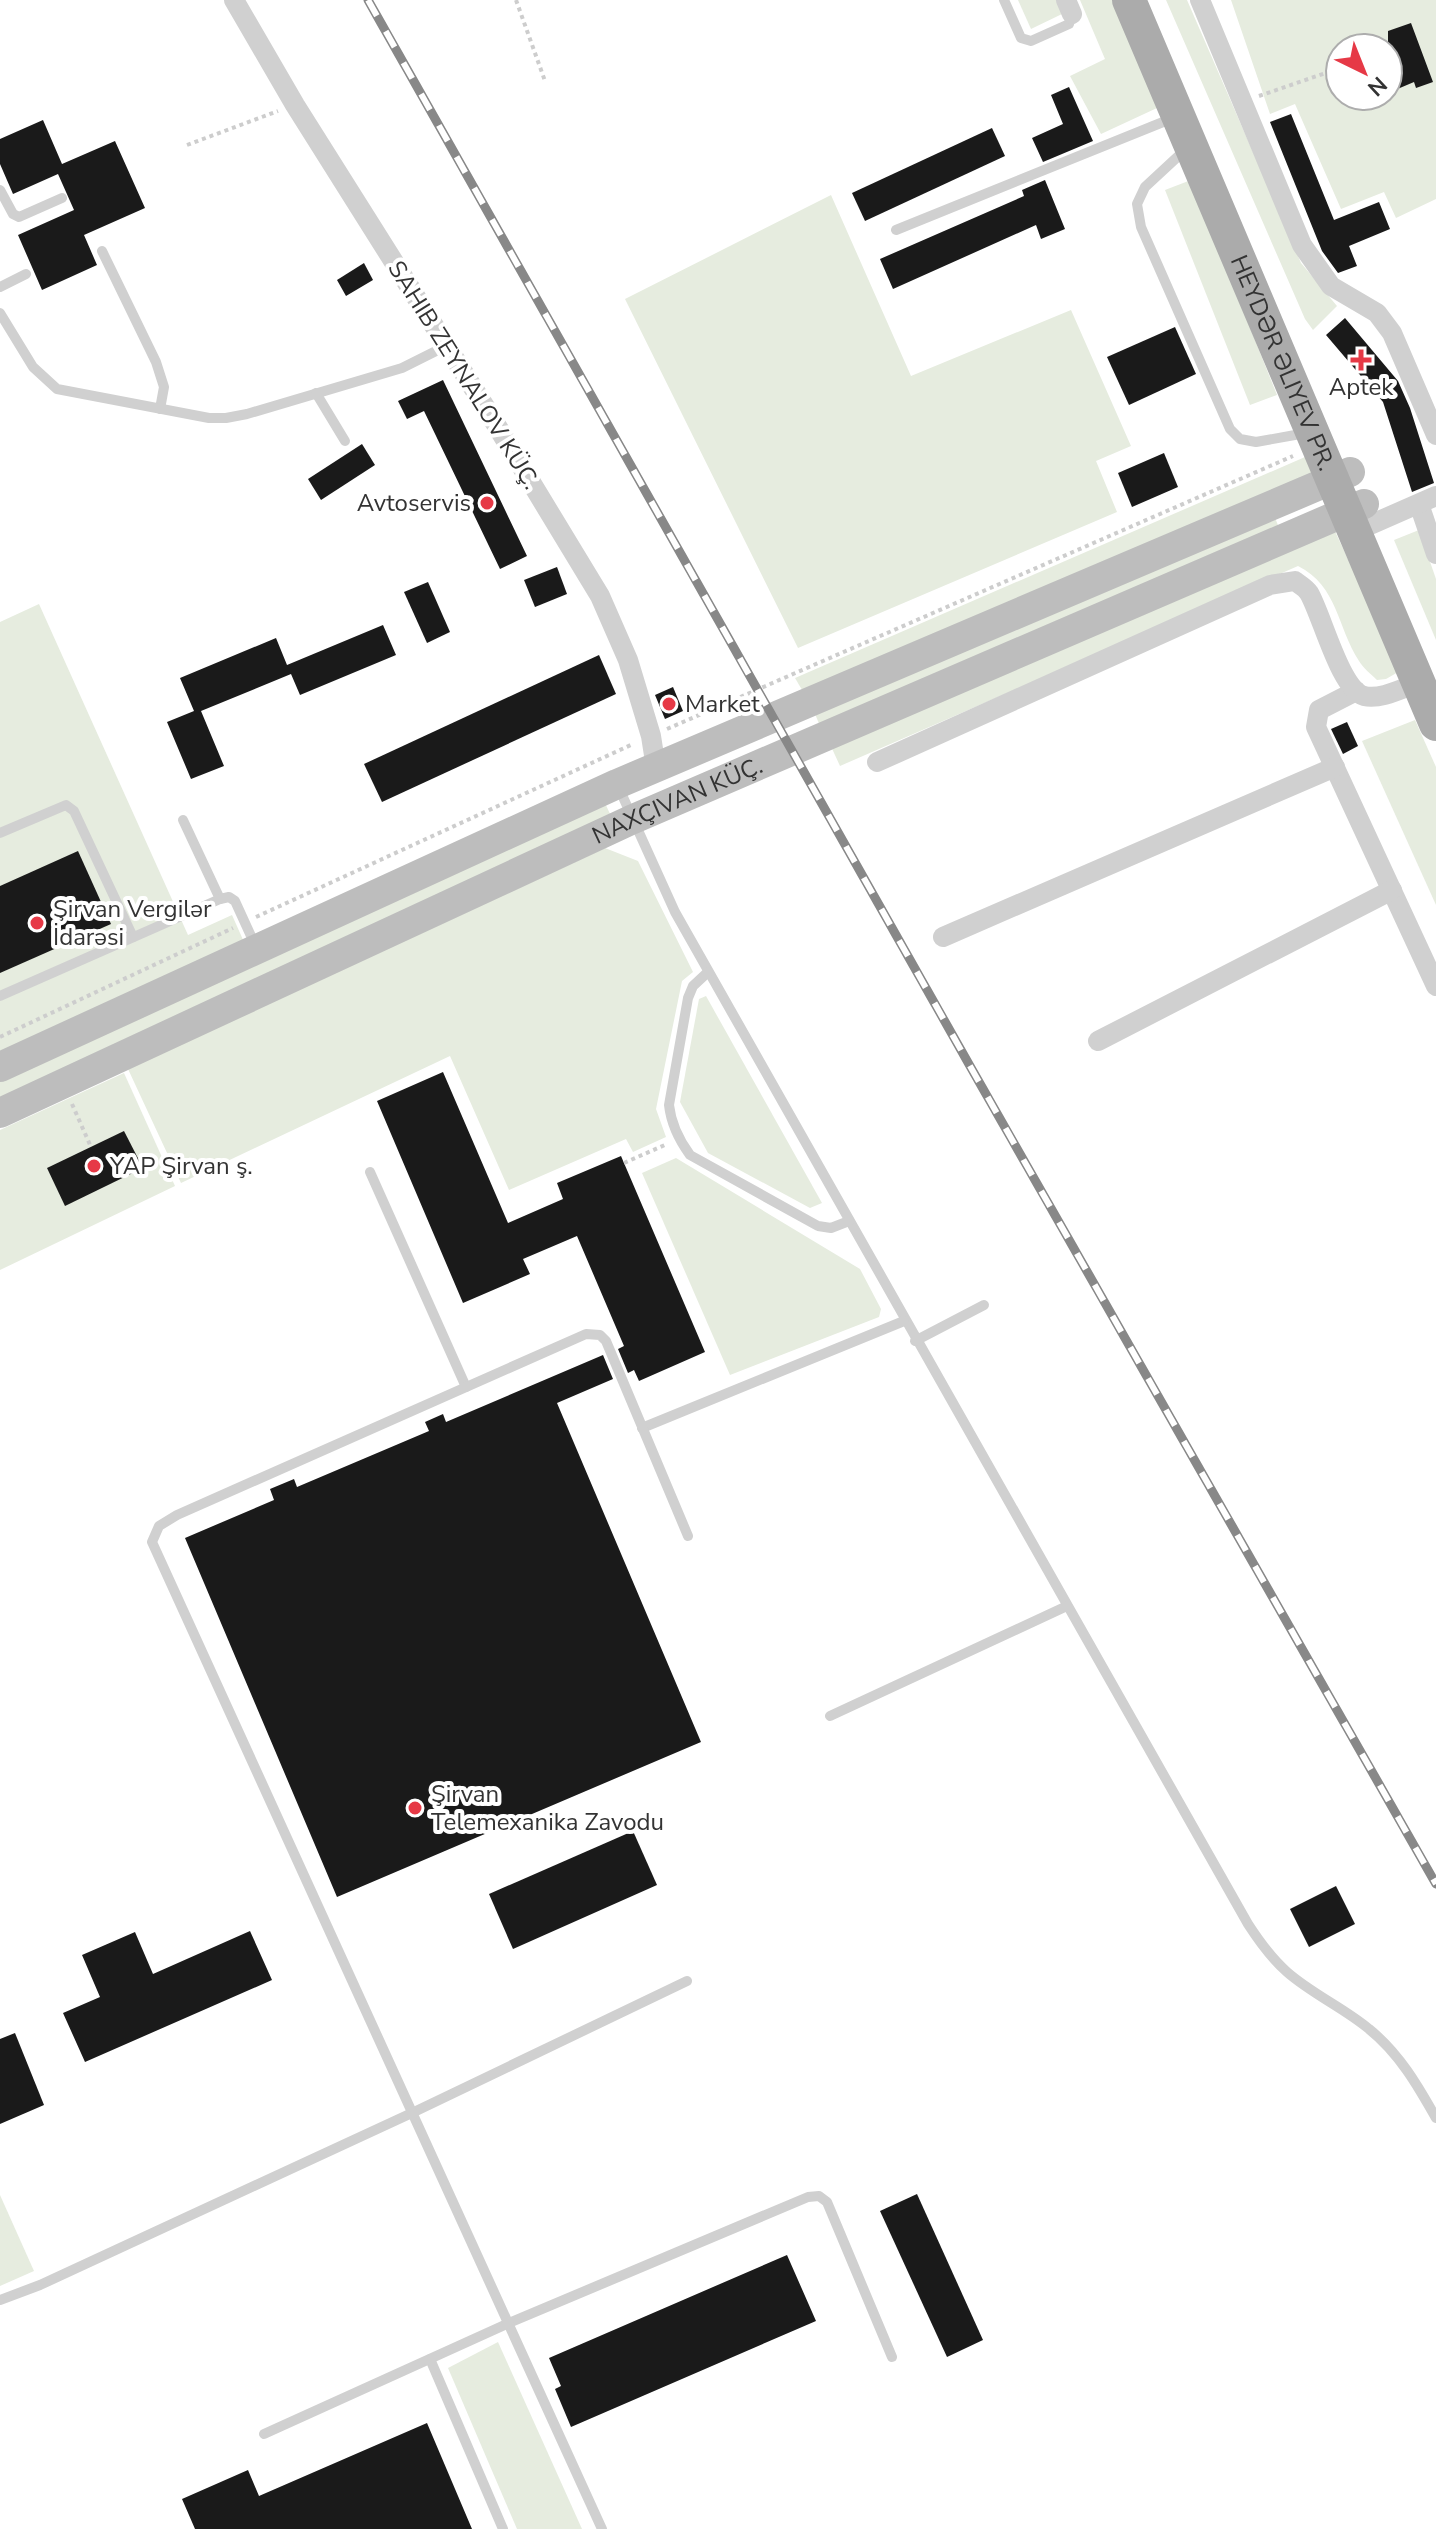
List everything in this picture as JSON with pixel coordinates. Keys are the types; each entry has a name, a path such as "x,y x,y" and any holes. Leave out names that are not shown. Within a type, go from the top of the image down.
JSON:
{"main road":[{"name":"HEYDƏR ƏLIYEV PR.","path":"1129,0 1312,431 1341,475"},
{"name":"HEYDƏR ƏLIYEV PR.","path":"1152,0 1341,475 1360,513 1427,679 1436,724"},
{"path":"0,1067 617,784 1341,475"},
{"path":"0,1113 631,820 1360,513"}],"street":[{"name":"SAHIB ZEYNALOV KÜÇ.","path":"234,0 295,105 600,596 628,660 651,736 656,768"},
{"path":"1200,0 1302,245 1331,286 1377,313 1392,333 1436,435"},
{"path":"1360,513 1427,500 1436,554"},
{"path":"877,762 1270,585 1295,581 1308,590 1342,671 1356,691 1365,696 1379,696 1427,679"},
{"path":"1356,691 1319,710 1316,727 1436,986"},
{"path":"943,937 1335,767"},
{"path":"1098,1041 1392,890"}],"lane":[{"path":"1004,0 1021,38 1031,41 1069,24 1069,7"},
{"path":"896,230 1184,130"},
{"path":"1184,130 1137,204 1141,227 1230,429 1240,439 1256,442 1312,431"},
{"path":"0,190 13,214 19,217 62,198"},
{"path":"102,251 156,362 164,387 160,409"},
{"path":"0,287 26,274"},
{"path":"0,313 33,367 57,389 226,418 402,368 446,346"},
{"path":"316,393 345,441"},
{"path":"617,784 675,912 708,972 1248,1924 1266,1950 1288,1973 1369,2029 1393,2051 1417,2083 1436,2118"},
{"path":"0,833 66,805 74,811 133,937"},
{"path":"183,820 220,899"},
{"path":"0,996 229,897 235,901 257,949"},
{"path":"708,972 693,986 688,998 669,1105 670,1117 680,1138 690,1155 818,1226 831,1228 849,1221"},
{"path":"370,1172 466,1387"},
{"path":"915,1341 984,1305"},
{"path":"642,1428 904,1321"},
{"path":"602,2529 152,1542 159,1526 177,1515 586,1334 600,1335 606,1341 688,1536"},
{"path":"830,1716 1067,1606"},
{"path":"0,2300 40,2285 414,2112 687,1981"},
{"path":"264,2434 509,2323 808,2197 819,2196 827,2202 892,2357"},
{"path":"430,2359 503,2529"}],"path":[{"path":"516,0 545,81"},
{"path":"1241,102 1324,73"},
{"path":"187,145 295,105"},
{"path":"63,1083 91,1147"},
{"path":"624,1163 680,1138"}],"shaded area":[{"path":"1018,0 1056,0 1062,14 1031,29"},
{"path":"1080,0 1112,0 1157,108 1101,134 1070,76 1105,59"},
{"path":"1166,0 1187,0 1301,263 1337,306 1313,330 1305,319"},
{"path":"1231,0 1436,0 1436,199 1396,218 1384,192 1341,209 1295,104 1270,114"},
{"path":"1191,180 1277,395 1250,405 1165,190"},
{"path":"831,195 911,376 1071,310 1131,446 1096,461 1117,512 798,648 625,299"},
{"path":"1305,457 1313,473 805,695 795,678"},
{"path":"1273,513 1280,530 820,726 813,709"},
{"path":"1333,527 1400,671 1386,679 1377,680 1361,664 1329,596 1311,574 1298,566 840,766 829,742"},
{"path":"1419,530 1436,579 1436,640 1394,540"},
{"path":"39,604 188,935 232,915 244,942 0,1054 0,622"},
{"path":"1415,720 1436,767 1436,905 1362,741"},
{"path":"604,801 611,816 0,1101 0,1080"},
{"path":"605,848 638,861 693,972 682,981 656,1109 666,1137 633,1152 626,1139 509,1190 450,1056 181,1183 128,1069"},
{"path":"706,996 822,1203 810,1208 708,1153 680,1102 699,999"},
{"path":"124,1073 175,1186 0,1270 0,1130"},
{"path":"676,1158 860,1269 881,1309 879,1317 730,1375 642,1173"},
{"path":"0,2195 34,2271 0,2286"},
{"path":"498,2342 582,2529 517,2529 448,2368"}],"building":[{"path":"1411,23 1433,82 1416,88 1414,82 1404,86 1404,32 1388,31"},
{"path":"1069,87 1093,141 1043,162 1032,138 1063,124 1051,95"},
{"path":"1291,114 1334,220 1379,202 1390,229 1349,246 1357,266 1338,273 1322,251 1270,122"},
{"path":"43,120 62,164 115,141 145,208 84,235 97,265 42,290 18,235 74,210 58,174 13,194 0,164 0,139"},
{"path":"992,128 1005,156 865,221 852,193"},
{"path":"1045,180 1065,229 1041,239 1036,225 893,289 880,259 1024,196 1022,190"},
{"path":"364,263 373,280 346,296 337,280"},
{"path":"1345,318 1398,381 1434,483 1412,492 1383,402 1326,335"},
{"path":"1175,327 1196,374 1129,405 1107,357"},
{"path":"443,380 527,556 500,569 424,411 407,419 398,401"},
{"path":"362,444 375,465 321,500 308,479"},
{"path":"1164,453 1178,487 1132,507 1118,473"},
{"path":"557,567 567,594 535,607 524,580"},
{"path":"428,582 450,632 427,643 404,592"},
{"path":"383,625 396,655 300,695 291,674 201,711 224,766 191,779 167,722 194,711 180,678 276,638 287,665"},
{"path":"599,655 616,694 382,802 364,764"},
{"path":"673,687 683,711 665,719 655,695"},
{"path":"1347,722 1358,746 1343,754 1331,729"},
{"path":"78,851 111,924 0,973 0,886"},
{"path":"443,1072 508,1223 563,1199 557,1183 621,1156 705,1352 639,1381 634,1370 628,1373 618,1349 624,1346 577,1236 523,1259 530,1274 463,1303 377,1101"},
{"path":"124,1131 143,1168 65,1206 47,1168"},
{"path":"603,1355 613,1379 557,1403 701,1742 337,1897 185,1538 274,1500 270,1489 294,1479 297,1487 429,1431 425,1422 443,1414 446,1422"},
{"path":"633,1831 657,1885 513,1949 489,1894"},
{"path":"1336,1886 1355,1924 1309,1947 1290,1909"},
{"path":"250,1931 272,1980 85,2062 63,2013 100,1997 82,1955 135,1932 153,1974"},
{"path":"15,2033 44,2105 0,2124 0,2039"},
{"path":"917,2194 983,2340 947,2357 880,2211"},
{"path":"787,2255 816,2321 571,2427 555,2389 561,2386 549,2358"},
{"path":"427,2423 472,2529 195,2529 182,2499 248,2470 259,2496"}],"railway":[{"path":"368,0 1436,1884"}],"place":[{"name":"Aptek","path":"1361,360"},
{"name":"Avtoservis","path":"487,503"},
{"name":"Market","path":"669,704"},
{"name":"Şirvan Vergilər İdarəsi","path":"37,923"},
{"name":"YAP Şirvan ş.","path":"94,1166"},
{"name":"Şirvan Telemexanika Zavodu","path":"415,1808"}]}
